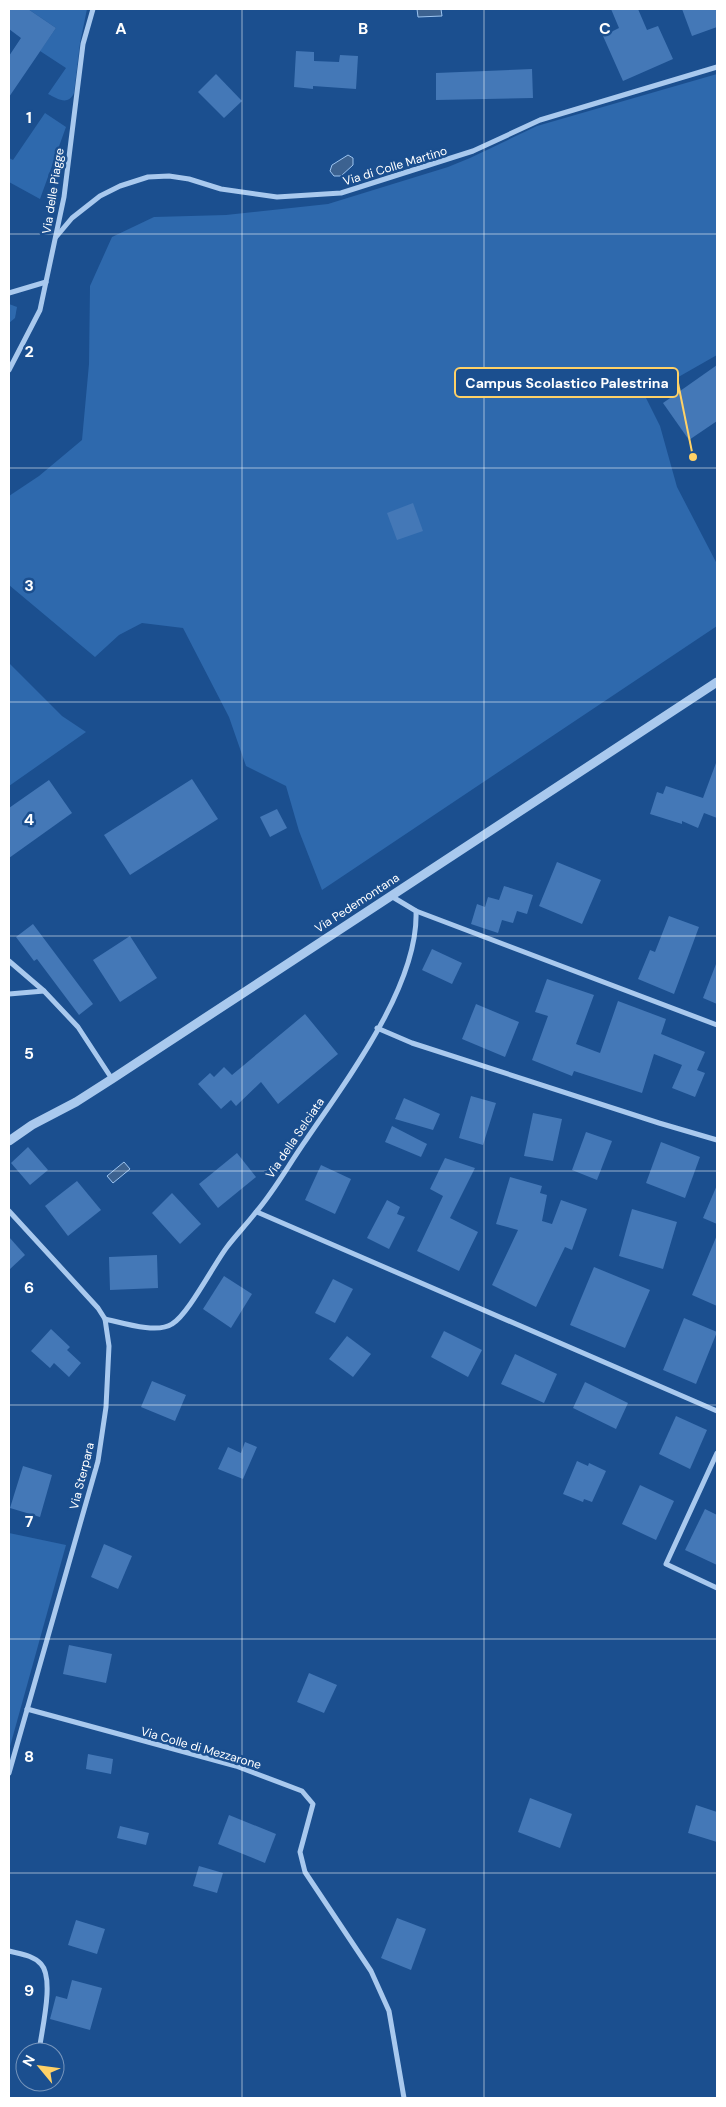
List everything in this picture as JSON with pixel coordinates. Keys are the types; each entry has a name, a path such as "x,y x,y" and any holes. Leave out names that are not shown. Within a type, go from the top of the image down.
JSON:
{"street":[{"name":"Via delle Piagge","path":"9,370 40,310 64,197 83,44 93,9"},
{"name":"Via di Colle Martino","path":"56,237 72,218 100,196 120,186 148,177 169,176 189,179 221,189 277,197 341,193 473,151 540,120 717,68"},
{"path":"9,293 46,282"},
{"name":"Via Pedemontana","path":"9,1141 32,1125 76,1102 112,1079 717,682"},
{"path":"391,896 416,911 717,1025"},
{"name":"Via della Selciata","path":"105,1320 155,1328 172,1324 184,1312 228,1245 257,1212 334,1098 377,1028 399,985 412,950 416,934 416,911"},
{"path":"9,962 44,991 78,1027 112,1079"},
{"path":"9,994 44,991"},
{"path":"377,1028 412,1043 659,1124 717,1140"},
{"name":"Via Sterpara","path":"9,1211 94,1302 105,1320 109,1346 107,1387 99,1454 9,1773"},
{"path":"257,1212 717,1411"},
{"path":"717,1453 666,1564 717,1588"},
{"name":"Via Colle di Mezzarone","path":"27,1709 236,1766 302,1791 313,1804 300,1852 305,1872 371,1971 389,2011 404,2098"},
{"path":"9,1951 32,1957 40,1962 46,1972 48,1984 40,2042"}],"shaded area":[{"path":"28,9 87,9 80,43 74,93 69,99 62,100 48,94 66,68 40,51 56,28"},
{"path":"417,9 441,9 442,16 418,17"},
{"path":"717,74 717,355 645,396 660,426 677,487 717,564 717,626 322,890 299,831 286,786 246,766 229,717 183,628 142,623 119,635 95,657 9,585 9,496 39,476 82,440 89,364 90,286 112,237 154,217 226,215 328,204 448,167 537,126"},
{"path":"45,113 66,127 40,199 9,182 9,158 13,160"},
{"path":"348,155 353,158 353,165 341,176 334,176 330,171 332,165"},
{"path":"9,304 17,307 15,318 9,323"},
{"path":"9,663 62,716 86,732 9,786"},
{"path":"124,1162 130,1169 113,1183 107,1176"},
{"path":"9,1533 66,1545 9,1750"}],"building":[{"path":"9,9 28,9 56,28 9,97 9,56 21,38 9,29"},
{"path":"611,9 638,9 647,30 658,26 673,59 623,81 603,36 619,28"},
{"path":"682,9 717,9 717,27 692,36"},
{"path":"296,51 314,52 314,61 339,62 340,55 358,56 356,89 313,86 313,89 294,87"},
{"path":"532,69 533,98 436,100 436,73"},
{"path":"216,74 242,101 224,118 198,92"},
{"path":"717,365 717,421 689,440 663,403"},
{"path":"413,503 423,531 397,540 387,513"},
{"path":"716,763 717,818 704,813 698,828 682,821 682,824 650,814 657,792 663,794 666,786 703,798"},
{"path":"192,779 218,819 130,875 104,835"},
{"path":"49,780 72,813 9,858 9,808"},
{"path":"277,809 287,828 270,837 260,817"},
{"path":"557,862 601,880 582,924 539,906"},
{"path":"504,886 533,895 527,914 517,911 513,923 502,920 498,933 471,924 477,904 485,907 488,897 499,900"},
{"path":"669,916 699,927 674,994 638,979 650,950 655,952"},
{"path":"33,924 93,1004 79,1015 37,959 34,961 16,937"},
{"path":"130,936 157,978 120,1002 93,960"},
{"path":"432,949 462,963 452,984 422,970"},
{"path":"717,965 717,1004 703,998"},
{"path":"547,979 594,995 576,1044 600,1053 618,1001 666,1019 661,1034 705,1052 697,1070 705,1073 695,1097 672,1088 682,1065 654,1054 642,1093 574,1071 572,1076 532,1060 548,1016 535,1012"},
{"path":"476,1004 519,1022 505,1057 462,1039"},
{"path":"305,1014 338,1054 278,1104 261,1082 236,1106 231,1100 221,1109 198,1084 210,1073 214,1077 224,1067 232,1075"},
{"path":"471,1096 496,1103 483,1145 459,1138"},
{"path":"404,1098 440,1114 433,1130 395,1119"},
{"path":"533,1113 562,1119 553,1161 524,1156"},
{"path":"392,1126 427,1144 421,1157 385,1142"},
{"path":"586,1132 612,1141 597,1180 572,1170"},
{"path":"661,1142 700,1157 685,1198 646,1183"},
{"path":"28,1147 48,1170 30,1185 11,1163"},
{"path":"237,1153 256,1177 218,1208 199,1184"},
{"path":"445,1158 475,1168 450,1218 478,1232 459,1271 417,1251 443,1196 430,1189"},
{"path":"321,1165 351,1179 335,1214 305,1200"},
{"path":"510,1177 542,1186 540,1193 547,1195 542,1221 552,1224 561,1200 587,1209 572,1250 565,1247 536,1307 492,1285 518,1230 496,1224"},
{"path":"77,1181 101,1210 68,1236 45,1206"},
{"path":"717,1185 717,1224 703,1218"},
{"path":"172,1193 201,1224 180,1244 152,1213"},
{"path":"387,1200 400,1207 397,1214 405,1217 389,1249 367,1238"},
{"path":"632,1209 677,1222 663,1269 619,1256"},
{"path":"717,1235 717,1306 692,1295"},
{"path":"9,1237 25,1255 9,1270"},
{"path":"157,1255 158,1288 110,1290 109,1257"},
{"path":"594,1267 650,1290 625,1348 570,1325"},
{"path":"224,1276 252,1294 231,1328 203,1309"},
{"path":"333,1279 353,1289 335,1323 315,1313"},
{"path":"684,1318 717,1332 696,1384 663,1370"},
{"path":"51,1329 70,1347 67,1350 81,1363 69,1377 54,1363 50,1368 31,1351"},
{"path":"444,1331 482,1350 468,1377 431,1357"},
{"path":"347,1336 371,1354 353,1377 329,1359"},
{"path":"515,1354 557,1374 544,1403 501,1384"},
{"path":"152,1381 186,1395 175,1421 141,1407"},
{"path":"585,1382 628,1403 616,1429 573,1408"},
{"path":"676,1416 707,1430 690,1469 659,1454"},
{"path":"245,1442 257,1447 243,1479 218,1469 228,1447 241,1453"},
{"path":"577,1461 588,1466 589,1463 606,1471 592,1502 584,1499 583,1502 563,1494"},
{"path":"23,1466 52,1475 40,1517 10,1508"},
{"path":"640,1485 674,1501 656,1540 622,1524"},
{"path":"705,1509 717,1515 717,1565 685,1550"},
{"path":"104,1544 132,1556 118,1589 91,1577"},
{"path":"69,1645 112,1654 106,1683 63,1674"},
{"path":"309,1673 337,1685 324,1713 297,1702"},
{"path":"88,1754 113,1759 111,1774 86,1769"},
{"path":"530,1798 572,1814 560,1848 518,1832"},
{"path":"696,1805 717,1812 717,1842 688,1833"},
{"path":"229,1815 276,1834 265,1863 218,1844"},
{"path":"120,1826 149,1833 146,1845 117,1838"},
{"path":"199,1866 223,1873 217,1893 193,1886"},
{"path":"397,1918 426,1929 411,1970 381,1958"},
{"path":"76,1920 105,1929 97,1954 68,1945"},
{"path":"72,1980 102,1988 90,2030 50,2019 56,1996 67,1999"}],"place":[{"name":"Campus Scolastico Palestrina","path":"693,457"}]}
